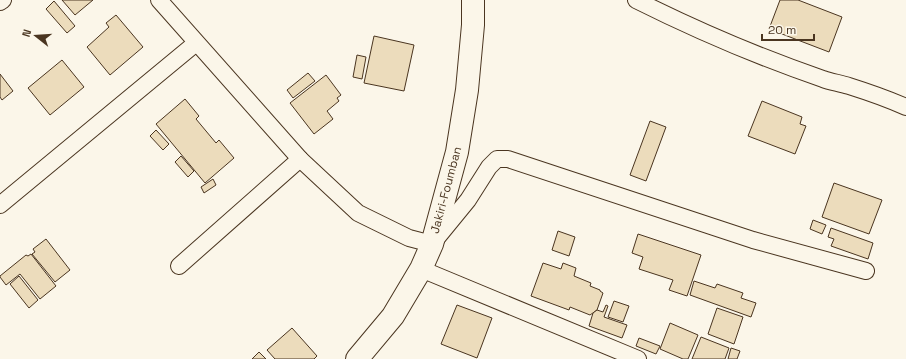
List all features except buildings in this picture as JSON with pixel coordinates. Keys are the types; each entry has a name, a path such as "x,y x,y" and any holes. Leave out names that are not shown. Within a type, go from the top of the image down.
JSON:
{"main road":[{"name":"Jakiri-Foumban","path":"357,359 393,316 421,269 432,244 458,152 467,90 473,25 473,0"}],"street":[{"path":"159,0 300,159 358,212 409,238 432,244 468,200 489,167 497,160 508,159 753,240 866,271"},
{"path":"636,0 685,25 761,56 824,80 850,86 891,100 906,107"},
{"path":"0,205 196,43"},
{"path":"179,266 300,159"},
{"path":"421,269 638,359"}]}
